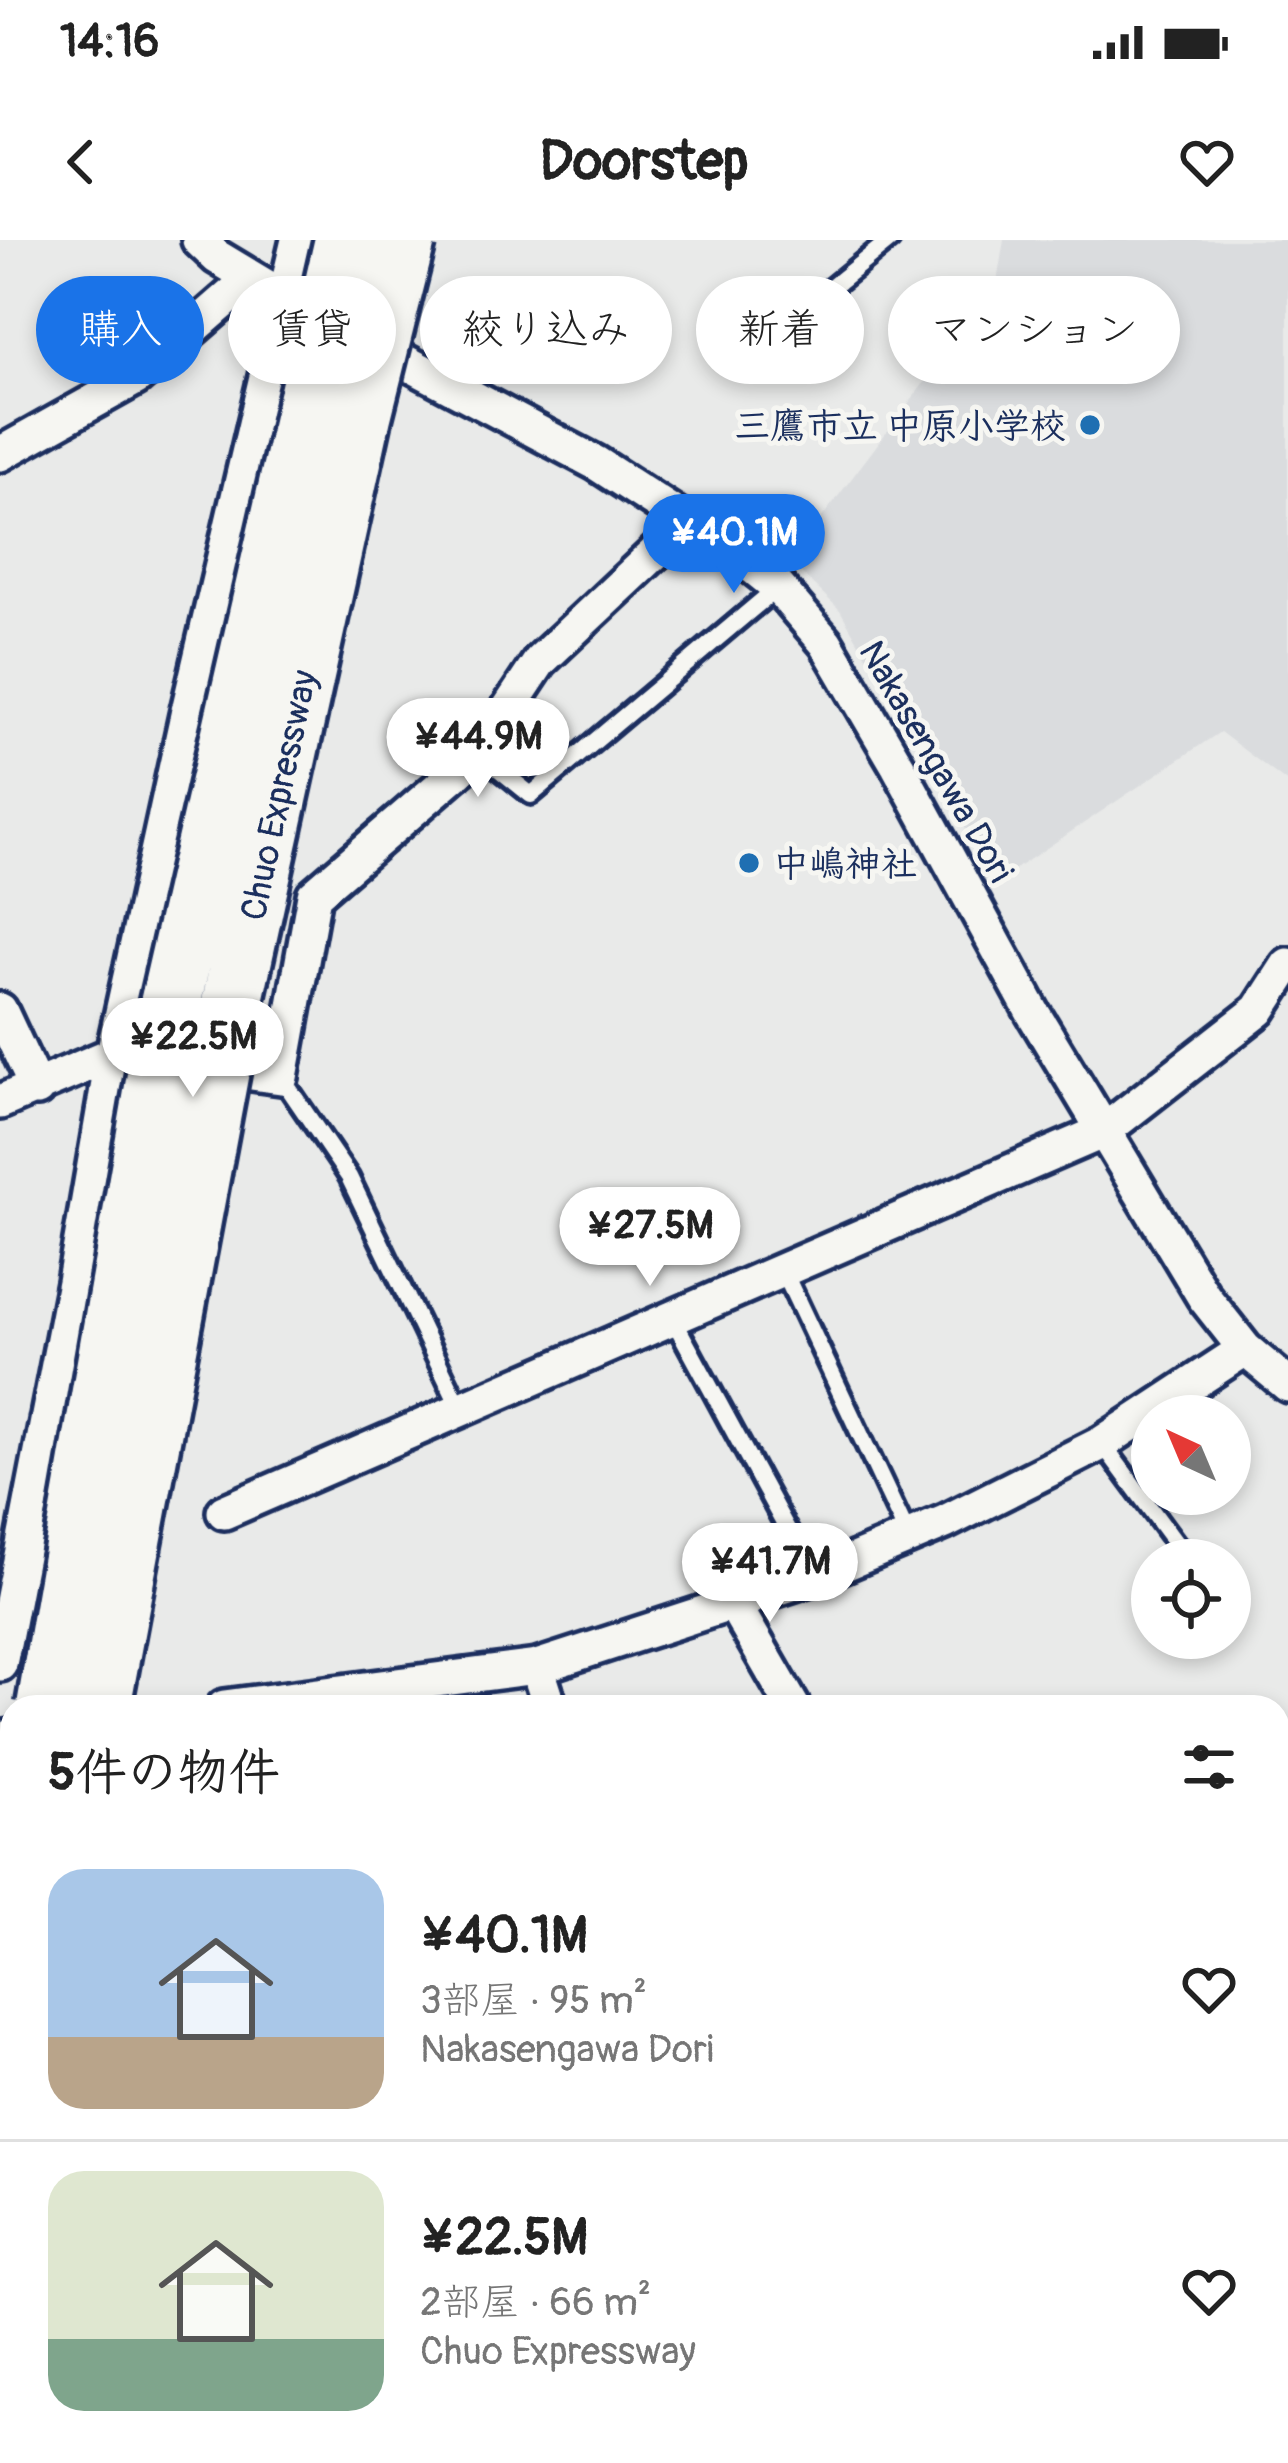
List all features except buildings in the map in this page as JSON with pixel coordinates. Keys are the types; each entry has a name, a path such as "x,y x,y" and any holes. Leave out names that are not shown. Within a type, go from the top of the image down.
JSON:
{"highway":[{"name":"Chuo Expressway","path":"49,1695 168,1013 344,240"},
{"name":"Chuo Expressway","path":"102,1695 228,1022 361,416 405,240"}],"street":[{"name":"Nakasengawa Dori","path":"199,240 248,276"},
{"path":"290,276 298,240"},
{"path":"0,454 136,378 228,298"},
{"name":"Nakasengawa Dori","path":"396,357 596,463 778,587 838,664 1033,1012 1204,1297 1245,1349 1288,1385"},
{"path":"0,1664 113,1054 265,384"},
{"path":"0,1102 113,1054 281,1076 314,896 479,753 540,661 688,522"},
{"path":"224,1512 1105,1131 1259,1010 1288,965"},
{"path":"0,1010 37,1089"},
{"path":"318,1695 537,1667 813,1576 945,1522 1102,1443 1245,1349"},
{"path":"732,1600 786,1695"},
{"path":"537,1667 546,1695"},
{"path":"571,2463 602,2463"}],"lane":[{"path":"846,276 890,240"},
{"path":"479,753 531,795 778,587"},
{"path":"281,1076 350,1177 461,1410"},
{"path":"783,1270 908,1536"},
{"path":"672,1317 813,1576"},
{"path":"1102,1443 1173,1539"}],"shaded area":[{"name":"三鷹市立 中原小学校","path":"1004,240 1288,240 1288,783 1220,732 996,882 840,610 789,561 923,384 1180,384 1180,276 998,276"}],"place":[{"name":"三鷹市立 中原小学校","path":"1090,425"},
{"name":"中嶋神社","path":"749,863"}]}
